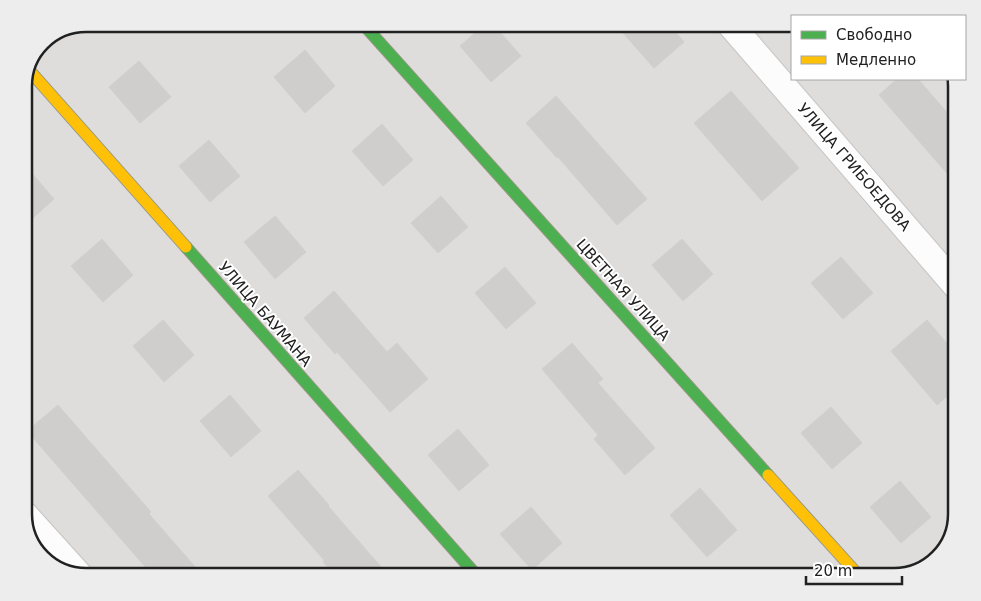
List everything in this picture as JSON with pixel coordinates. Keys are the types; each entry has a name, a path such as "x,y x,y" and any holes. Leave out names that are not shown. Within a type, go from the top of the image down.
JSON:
{"street":[{"name":"ЦВЕТНАЯ УЛИЦА","path":"370,32 852,568"},
{"name":"УЛИЦА ГРИБОЕДОВА","path":"737,32 948,278"},
{"name":"УЛИЦА БАУМАНА","path":"34,75 470,568"},
{"path":"34,525 72,567"}],"shaded area":[{"path":"86,32 791,32 791,80 948,80 948,522 941,542 933,553 922,561 902,568 79,568 59,561 48,553 40,542 34,529 33,518 33,83 34,72 42,56 48,48 66,37"}],"building":[{"path":"476,32 500,32 521,56 491,82 460,46"},
{"path":"622,32 676,32 684,42 654,68"},
{"path":"305,50 335,86 305,113 274,77"},
{"path":"139,61 171,97 140,123 109,87"},
{"path":"896,80 919,80 948,114 948,175 879,95"},
{"path":"731,91 799,168 762,201 694,123"},
{"path":"556,96 647,199 617,225 526,123"},
{"path":"382,124 413,160 383,186 352,151"},
{"path":"209,140 240,176 210,202 179,166"},
{"path":"33,174 54,199 33,218"},
{"path":"441,196 468,227 438,253 411,223"},
{"path":"275,216 306,252 275,279 244,242"},
{"path":"102,239 133,275 103,302 71,266"},
{"path":"682,239 713,274 683,301 652,265"},
{"path":"841,257 873,293 843,319 811,283"},
{"path":"505,267 536,303 506,329 475,293"},
{"path":"334,291 387,352 397,343 428,379 390,412 304,318"},
{"path":"163,320 194,355 164,382 133,346"},
{"path":"927,320 948,344 948,396 937,405 891,351"},
{"path":"572,343 603,379 598,383 655,448 625,475 594,439 598,435 542,369"},
{"path":"230,395 261,431 231,457 200,421"},
{"path":"58,405 151,512 149,514 196,568 146,568 33,438 33,426"},
{"path":"831,407 862,443 832,469 801,433"},
{"path":"458,429 489,465 459,491 428,455"},
{"path":"298,470 382,568 329,568 323,562 324,560 268,496"},
{"path":"900,481 931,517 901,543 870,507"},
{"path":"700,488 737,530 707,557 670,515"},
{"path":"531,507 562,543 534,568 530,568 500,534"}],"traffic: fast":[{"path":"370,32 768,475"},
{"path":"186,247 470,568"}],"traffic: slow":[{"path":"34,75 186,247"},
{"path":"768,475 852,568"}]}
